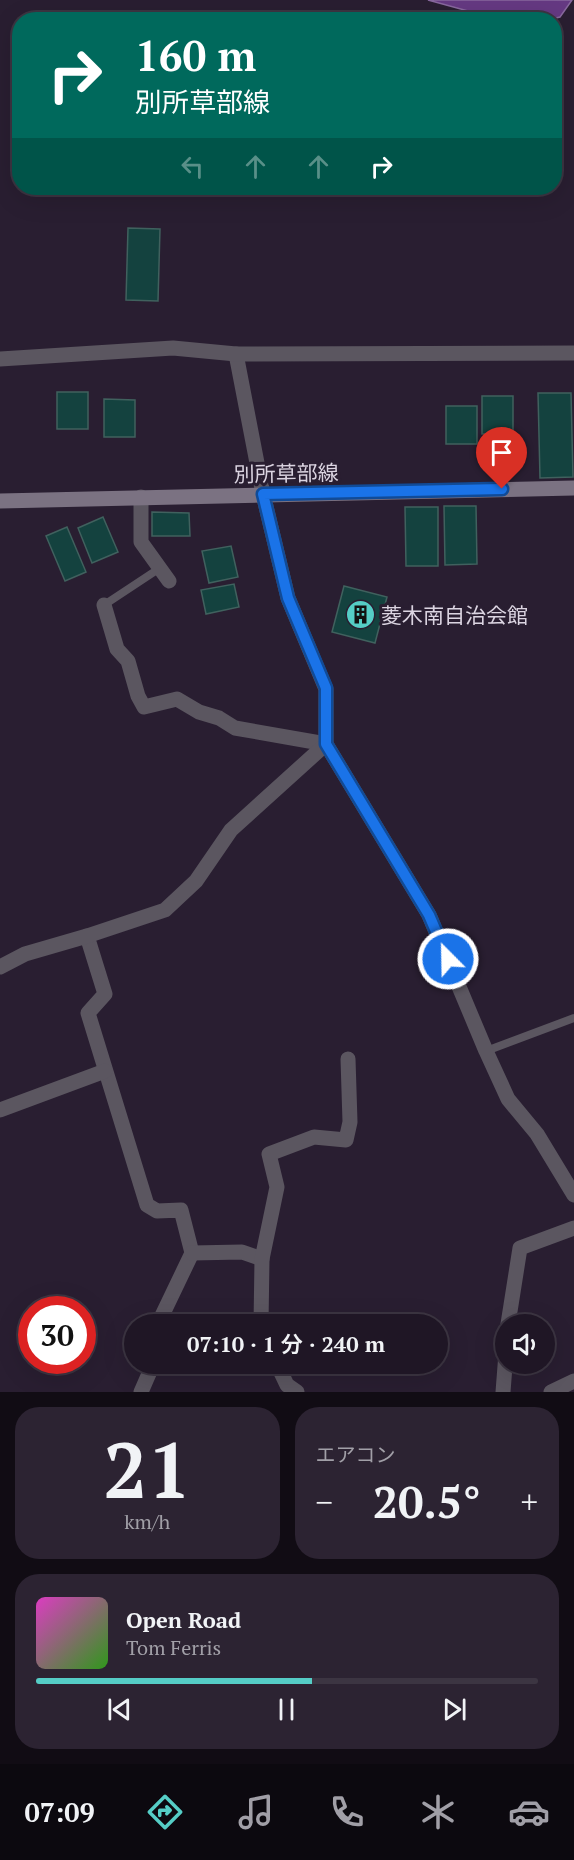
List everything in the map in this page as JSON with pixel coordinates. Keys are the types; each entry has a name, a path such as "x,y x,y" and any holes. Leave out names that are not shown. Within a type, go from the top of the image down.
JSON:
{"main road":[{"name":"別所草部線","path":"0,501 574,488"}],"street":[{"path":"0,359 173,348 236,354 574,353"},
{"path":"236,354 263,494 288,598 326,688 326,744 429,915 508,1099 537,1134 574,1195"},
{"path":"141,497 141,542 169,581"},
{"path":"104,605 117,649 128,662 138,696 144,707 177,699 235,728 326,744"},
{"path":"0,967 25,954 165,910 196,881 231,830 326,744"},
{"path":"87,936 105,994 88,1013 147,1205 157,1211 181,1210 192,1253 163,1314"},
{"path":"261,1314 262,1259 277,1187 269,1154 314,1137 346,1140 351,1122 348,1059"},
{"path":"0,1110 105,1071"},
{"path":"510,1314 520,1248 574,1228"},
{"path":"192,1253 242,1252 262,1259"},
{"path":"141,1392 149,1374"},
{"path":"282,1374 287,1385 297,1392"},
{"path":"503,1392 504,1374"},
{"path":"551,1392 574,1381"}],"lane":[{"path":"104,605 160,568"},
{"path":"486,1051 574,1018"}],"shaded area":[{"path":"428,0 572,0 562,14 562,12 472,12"}],"building":[{"path":"128,228 160,229 158,301 126,300"},
{"path":"57,392 88,392 88,429 57,429"},
{"path":"538,393 571,393 573,477 540,478"},
{"path":"482,396 513,396 513,433 482,434"},
{"path":"104,399 135,400 135,437 104,437"},
{"path":"446,406 477,406 477,444 446,444"},
{"path":"444,506 476,506 477,564 445,565"},
{"path":"405,507 438,507 438,566 406,566"},
{"path":"152,512 189,513 190,536 152,536"},
{"path":"103,517 118,552 92,563 78,528"},
{"path":"67,527 86,572 65,581 46,536"},
{"path":"231,546 238,577 209,583 202,551"},
{"path":"234,584 239,607 206,614 201,590"},
{"name":"菱木南自治会館","path":"344,586 387,597 375,643 332,632"}],"place":[{"name":"菱木南自治会館","path":"360,615"}],"route":[{"path":"448,959 429,915 326,744 326,688 288,598 263,494 502,489"}]}
